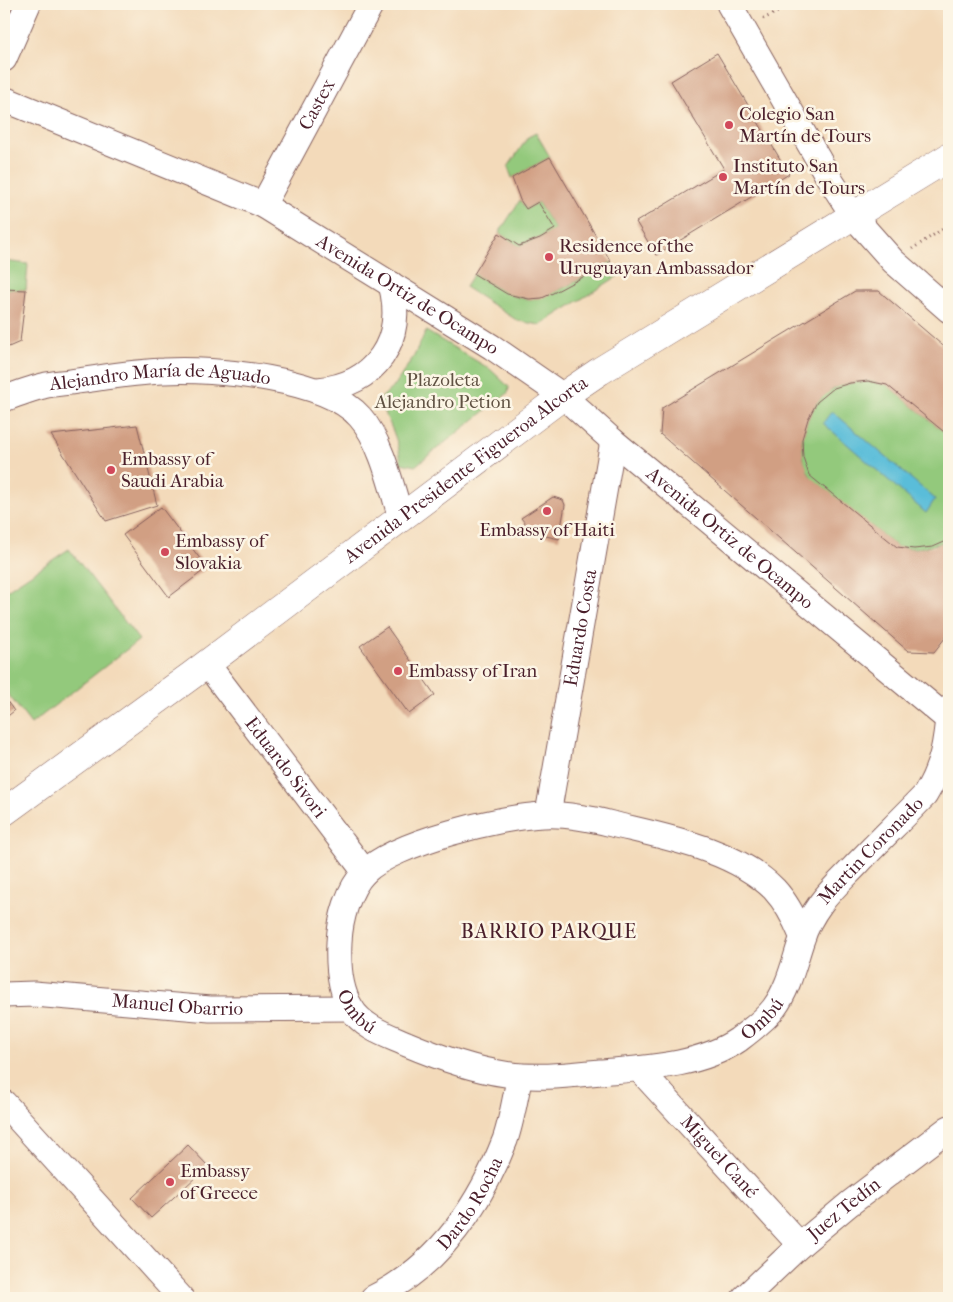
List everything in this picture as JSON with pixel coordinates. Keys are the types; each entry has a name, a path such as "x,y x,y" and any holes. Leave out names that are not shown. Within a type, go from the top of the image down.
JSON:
{"main road":[{"name":"Avenida Presidente Figueroa Alcorta","path":"4,812 207,664 563,396 600,371 949,157"}],"street":[{"path":"4,59 28,4"},
{"name":"Castex","path":"263,205 371,4"},
{"path":"728,4 829,178 854,217 893,261 949,310"},
{"name":"Avenida Ortiz de Ocampo","path":"4,99 263,205 492,347 563,396 613,441 949,716"},
{"name":"Alejandro María de Aguado","path":"4,399 44,385 106,376 165,371 227,373 257,377 318,390 333,389 347,385 361,378 382,357 389,344 396,314 391,284"},
{"name":"Alejandro María de Aguado","path":"318,390 346,405 360,416 371,431 385,466 401,518"},
{"name":"Eduardo Costa","path":"548,814 613,441"},
{"name":"Eduardo Sivori","path":"207,664 365,872"},
{"name":"Martin Coronado","path":"802,936 826,896 925,795 941,762 949,716"},
{"name":"Ombú","path":"548,814 602,822 647,832 703,848 735,862 754,873 774,889 790,910 802,936 786,988 773,1009 737,1040 719,1050 680,1063 639,1069 556,1076 520,1076 463,1064 417,1048 369,1026 351,1008 344,991 340,968 340,931 348,902 365,872 378,862 406,849 468,828 510,818 548,814"},
{"name":"Manuel Obarrio","path":"4,995 34,994 210,1009 351,1008"},
{"name":"Miguel Cané","path":"639,1069 800,1245"},
{"name":"Dardo Rocha","path":"373,1298 393,1288 429,1260 460,1226 483,1189 506,1138 520,1076"},
{"path":"4,1103 181,1298"},
{"name":"Juez Tedín","path":"744,1298 800,1245 849,1204 949,1128"}],"path":[{"path":"788,7 794,4"},
{"path":"893,261 949,225"}],"green space":[{"path":"536,133 550,157 512,178 508,167 528,137"},
{"path":"520,200 526,209 538,202 555,229 540,238 519,246 499,233"},
{"path":"4,261 28,264 26,290 4,289"},
{"path":"611,262 618,276 540,325 518,321 465,287 474,274 512,295 534,299 545,296 581,279"},
{"name":"Plazoleta Alejandro Petion","path":"426,331 490,369 509,387 508,393 415,466 401,463 396,439 378,401 395,385 414,356"},
{"path":"868,381 887,385 949,436 949,540 923,547 897,547 818,484 809,474 804,463 802,451 803,439 810,414 825,394 835,388 851,383"},
{"path":"69,549 139,640 31,724 4,689 4,592"}],"water":[{"path":"832,411 935,499 926,513 823,423"}],"building":[{"name":"Colegio San Martín de Tours","path":"717,53 789,174 656,255 636,222 724,169 671,81"},
{"path":"550,157 611,262 542,298 529,299 507,294 474,274 499,233 519,246 540,238 555,229 538,202 526,209 520,200 512,178"},
{"path":"4,289 26,290 20,342 4,349"},
{"path":"855,291 879,291 949,351 949,436 887,385 868,381 850,383 834,388 817,402 808,419 802,439 803,457 809,475 897,547 914,549 933,547 949,540 949,633 934,652 908,651 660,434 662,408"},
{"name":"Embassy of Saudi Arabia","path":"137,425 157,505 106,521 51,435"},
{"name":"Embassy of Haiti","path":"553,497 563,500 565,505 559,539 533,533 521,518"},
{"name":"Embassy of Slovakia","path":"161,507 207,568 169,597 123,535"},
{"name":"Embassy of Iran","path":"387,627 435,695 409,714 360,646"},
{"path":"4,697 14,711 4,719"},
{"name":"Embassy of Greece","path":"188,1145 208,1166 151,1218 132,1198"}],"place":[{"name":"Colegio San Martín de Tours","path":"729,125"},
{"name":"Instituto San Martín de Tours","path":"723,177"},
{"name":"Residence of the Uruguayan Ambassador","path":"549,257"},
{"name":"Embassy of Saudi Arabia","path":"111,470"},
{"name":"Embassy of Haiti","path":"547,511"},
{"name":"Embassy of Slovakia","path":"165,552"},
{"name":"Embassy of Iran","path":"398,671"},
{"name":"Embassy of Greece","path":"170,1182"}],"district":[{"name":"BARRIO PARQUE","path":"549,931"}]}
